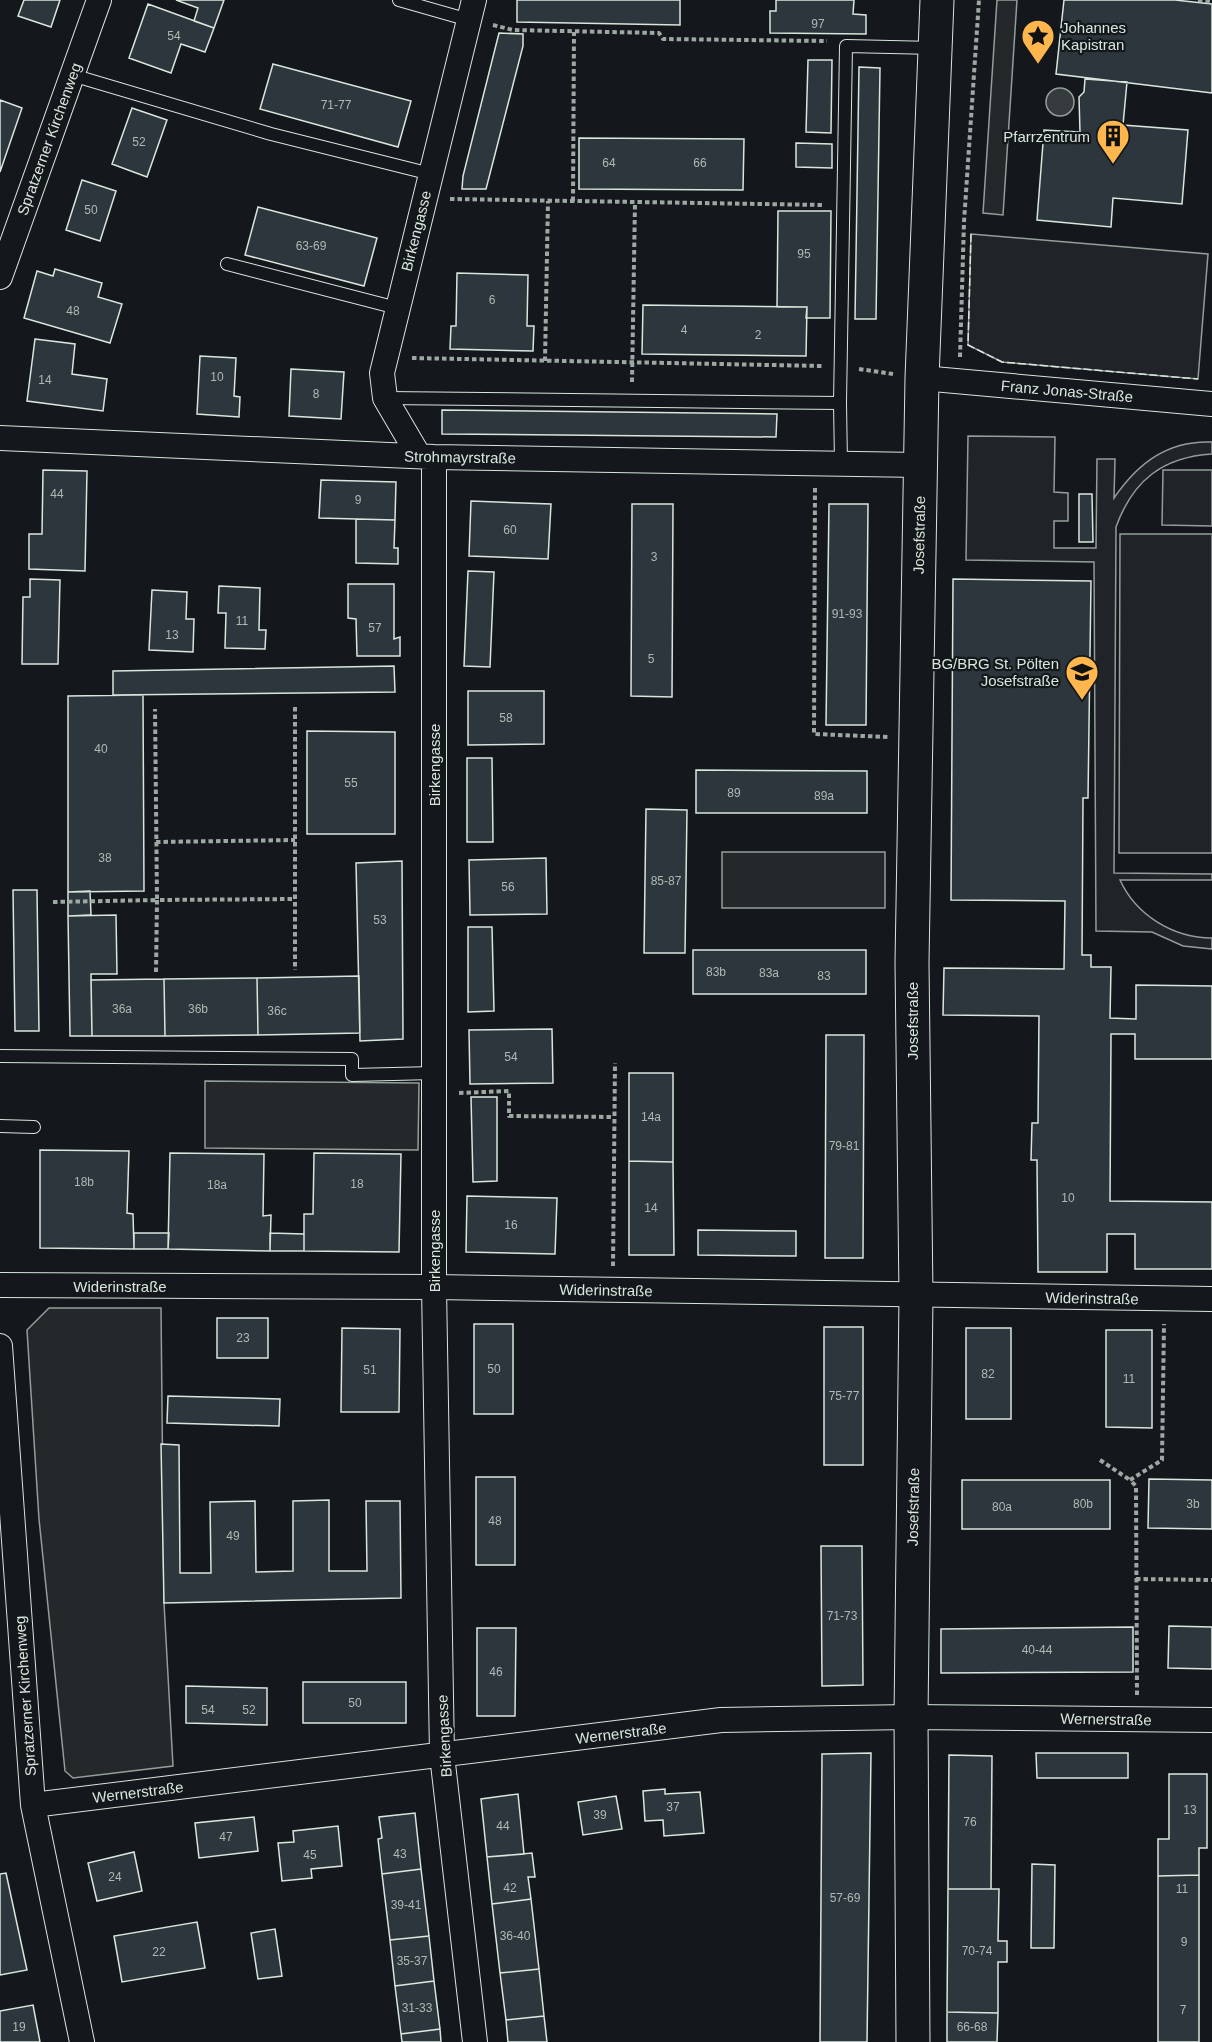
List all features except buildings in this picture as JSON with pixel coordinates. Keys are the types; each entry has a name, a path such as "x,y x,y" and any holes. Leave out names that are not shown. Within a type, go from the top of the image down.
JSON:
{"street":[{"name":"Spratzerner Kirchenweg","path":"0,277 99,0"},
{"name":"Josefstraße","path":"913,2042 911,1717 916,1296 912,1023 915,738 922,378 937,0"},
{"name":"Birkengasse","path":"471,10 382,373 385,398 427,457 434,1287 442,1755 475,2042"},
{"name":"Franz Jonas-Straße","path":"922,378 1212,404"},
{"name":"Strohmayrstraße","path":"0,438 427,457 920,465"},
{"name":"Widerinstraße","path":"0,1285 434,1287 1212,1299"},
{"name":"Spratzerner Kirchenweg","path":"0,1346 33,1805 82,2042"},
{"name":"Wernerstraße","path":"33,1805 721,1720 911,1717 1212,1720"}],"lane":[{"path":"399,0 471,10"},
{"path":"841,463 846,46 935,48"},
{"path":"72,75 271,135 431,174"},
{"path":"227,264 397,308"},
{"path":"385,398 840,404"},
{"path":"0,1056 352,1059 352,1075 434,1084"},
{"path":"0,1126 34,1127"}],"path":[{"path":"960,381 964,222 979,0"},
{"path":"1198,0 1212,2"},
{"path":"471,10 513,30 659,33 663,39 841,41 846,46"},
{"path":"573,201 574,32"},
{"path":"423,199 843,205"},
{"path":"545,361 548,201"},
{"path":"631,401 635,202"},
{"path":"384,358 841,367 922,378"},
{"path":"815,463 814,734 915,738"},
{"path":"295,706 295,970"},
{"path":"155,709 156,972"},
{"path":"156,842 295,840"},
{"path":"53,902 295,899"},
{"path":"613,1290 615,1063"},
{"path":"434,1084 509,1091 509,1116 614,1117"},
{"path":"1130,1480 1162,1460 1164,1299"},
{"path":"1100,1460 1136,1486 1138,1719"},
{"path":"1136,1579 1212,1580"}],"shaded area":[{"path":"997,0 1017,0 1003,215 983,213"},
{"path":"1060,88 1070,92 1074,102 1070,112 1060,116 1050,112 1046,102 1050,92"},
{"path":"971,234 1208,254 1198,379 1002,362 968,345"},
{"path":"968,436 1055,437 1054,492 1068,493 1068,521 1054,521 1054,548 1096,548 1097,459 1115,459 1114,498 1133,474 1156,456 1182,445 1212,442 1212,454 1179,460 1152,474 1131,496 1116,527 1114,873 1212,874 1212,880 1120,880 1127,893 1146,914 1157,922 1183,934 1212,938 1212,949 1183,946 1152,932 1096,931 1094,562 966,560"},
{"path":"1163,470 1212,470 1212,526 1162,525"},
{"path":"1120,534 1212,534 1212,853 1119,853"},
{"path":"722,852 885,852 885,908 722,908"},
{"path":"205,1081 419,1083 418,1150 205,1148"},
{"path":"49,1308 161,1308 164,1603 173,1766 73,1778 65,1771 39,1519 27,1330"}],"fence":[{"path":"971,234 968,345 1002,362 1198,379"}],"place":[{"name":"Johannes Kapistran","path":"1038,65"},
{"name":"Pfarrzentrum","path":"1113,165"},
{"name":"BG/BRG St. Pölten Josefstraße","path":"1082,701"}]}
